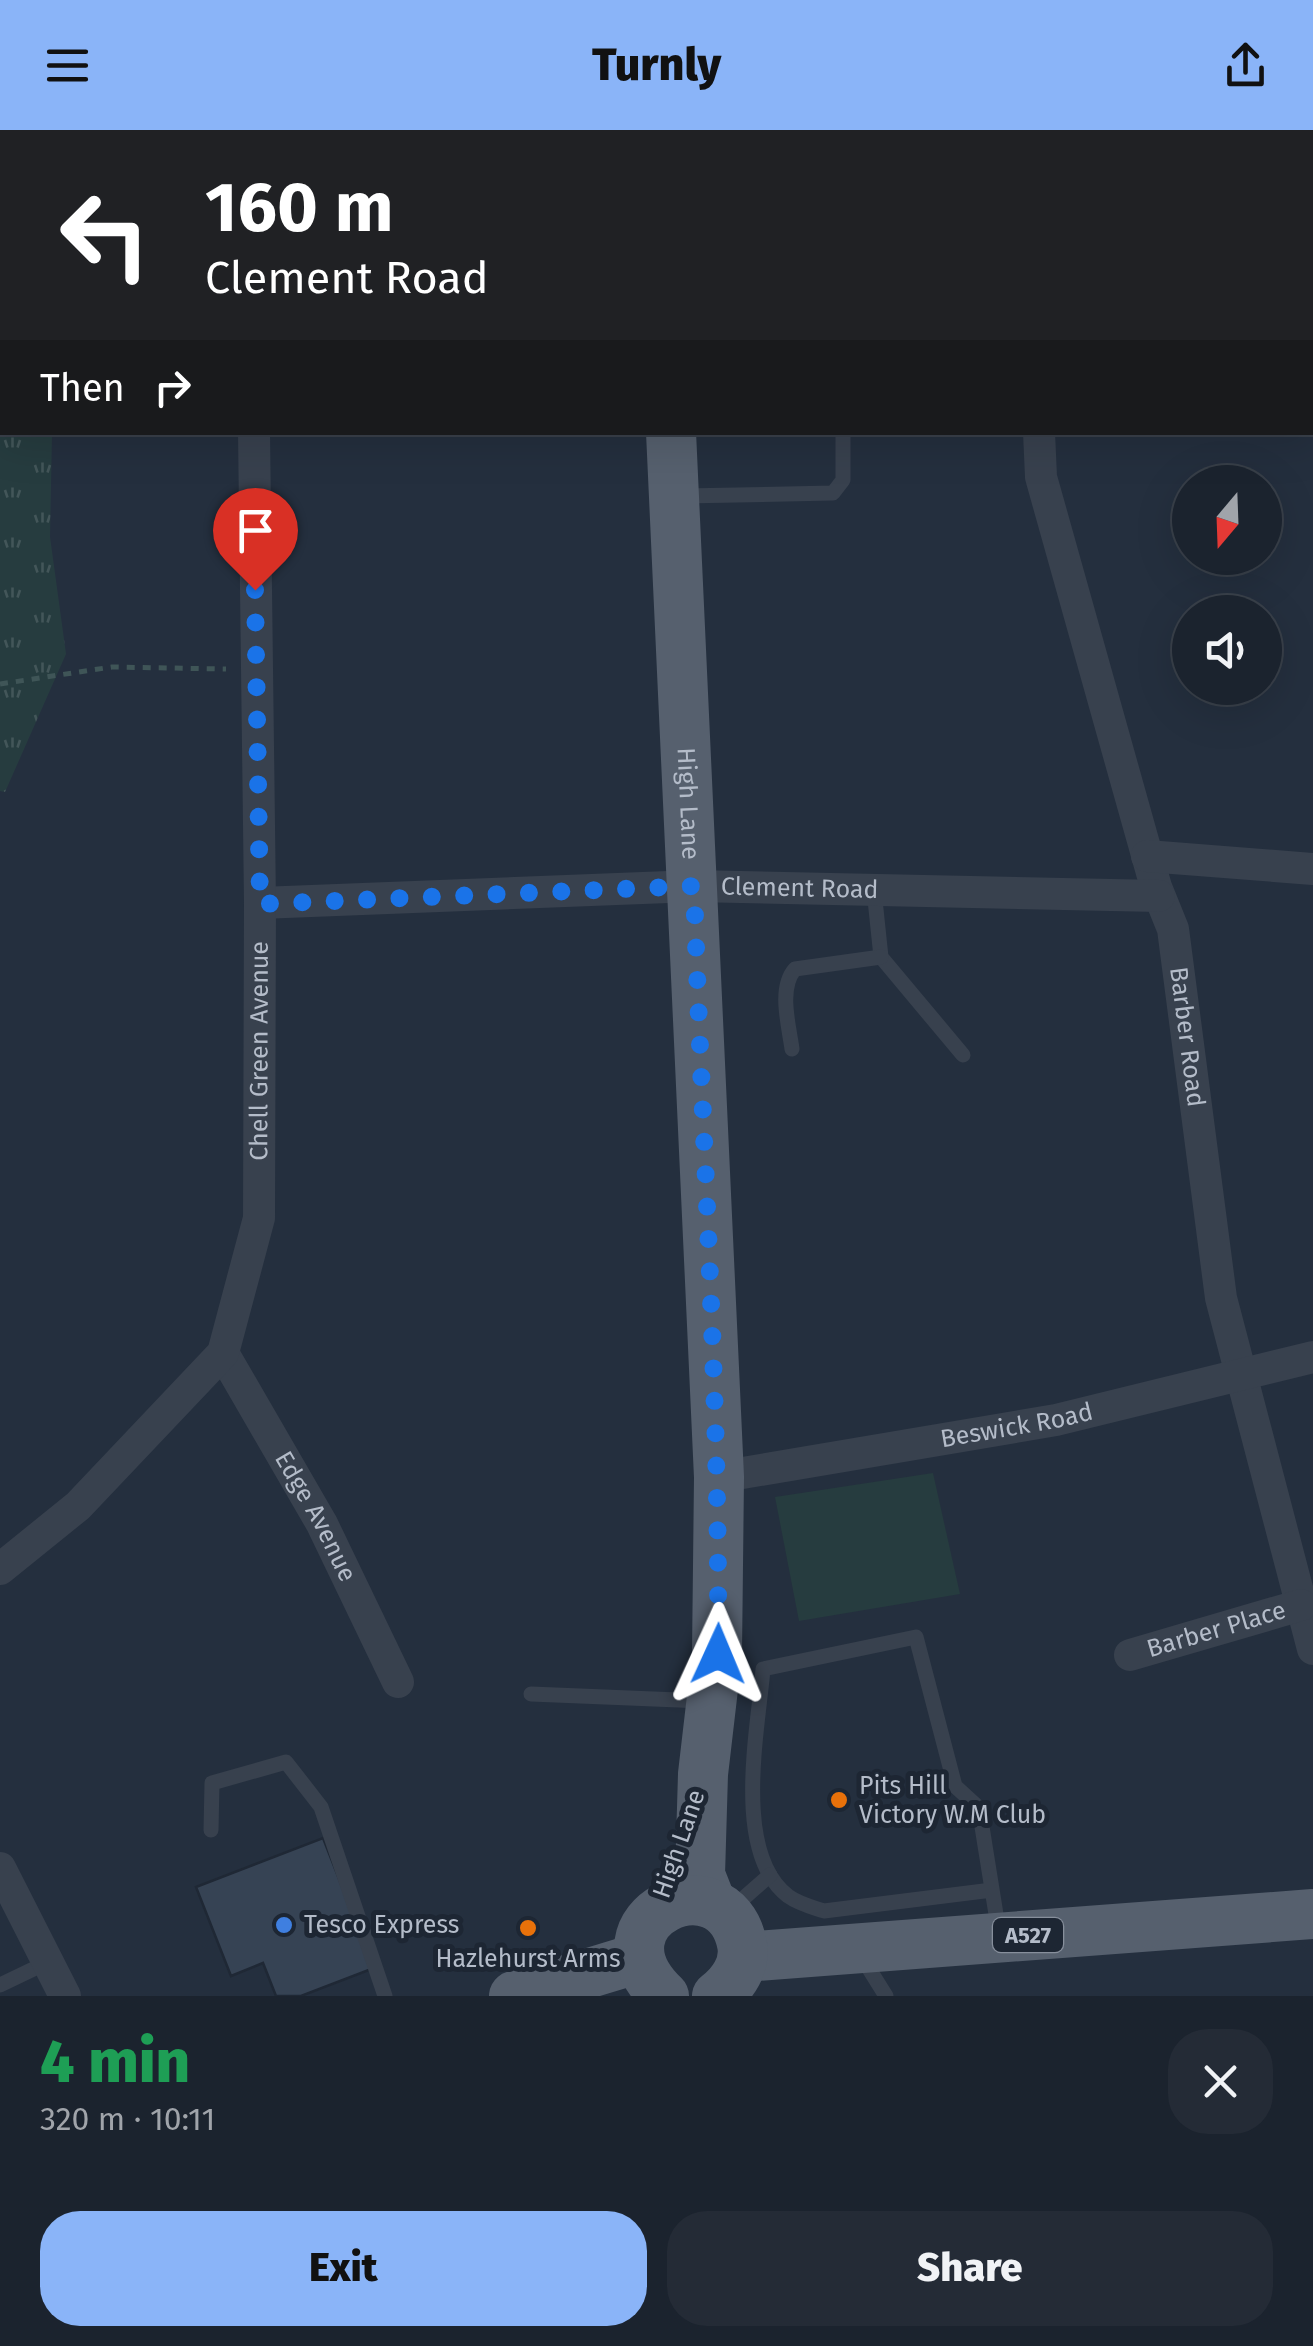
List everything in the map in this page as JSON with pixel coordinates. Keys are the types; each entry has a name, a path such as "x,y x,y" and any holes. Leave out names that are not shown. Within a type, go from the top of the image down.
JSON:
{"main road":[{"name":"High Lane","path":"671,435 719,1477 718,1654 703,1774 700,1875 724,1942"},
{"name":"High Lane","path":"653,1956 703,1774"},
{"name":"A527","path":"514,1996 653,1956 674,1902 693,1900 724,1942 856,1948 996,1914 1313,1914"}],"street":[{"name":"Chell Green Avenue","path":"0,1569 78,1506 223,1352 259,1218 254,435"},
{"name":"Barber Road","path":"1040,435 1041,477 1147,856 1173,929 1221,1298 1313,1649"},
{"path":"1147,856 1313,869"},
{"name":"Clement Road","path":"260,904 694,886 1159,896"},
{"name":"Edge Avenue","path":"223,1352 322,1524 398,1682"},
{"name":"Beswick Road","path":"719,1477 1056,1420 1313,1357"},
{"name":"Barber Place","path":"1130,1655 1301,1605"},
{"path":"0,1868 64,1996"}],"lane":[{"path":"674,496 832,493 844,480 843,435"},
{"path":"874,890 881,957 963,1055"},
{"path":"792,1049 788,976 794,970 881,957"},
{"path":"916,1637 955,1786 979,1808 996,1914 824,1911 786,1894 770,1875 755,1836 752,1794 762,1669 916,1637"},
{"path":"532,1694 712,1702"},
{"path":"211,1830 212,1783 286,1762 321,1807 386,1996"},
{"path":"724,1942 770,1875"},
{"path":"856,1948 886,1996"},
{"path":"0,1984 48,1962"}],"path":[{"path":"0,684 112,667 255,669"}],"green space":[{"path":"0,435 52,435 50,537 66,654 5,792 0,791"},
{"path":"933,1473 960,1594 799,1621 775,1497"}],"building":[{"name":"Tesco Express","path":"323,1838 374,1968 301,1996 276,1996 263,1963 231,1976 196,1887"}],"place":[{"name":"Pits Hill Victory W.M Club","path":"839,1800"},
{"name":"Tesco Express","path":"284,1925"},
{"name":"Hazlehurst Arms","path":"528,1928"}],"route":[{"path":"255,590 260,904 694,886 719,1477 718,1654"}]}
